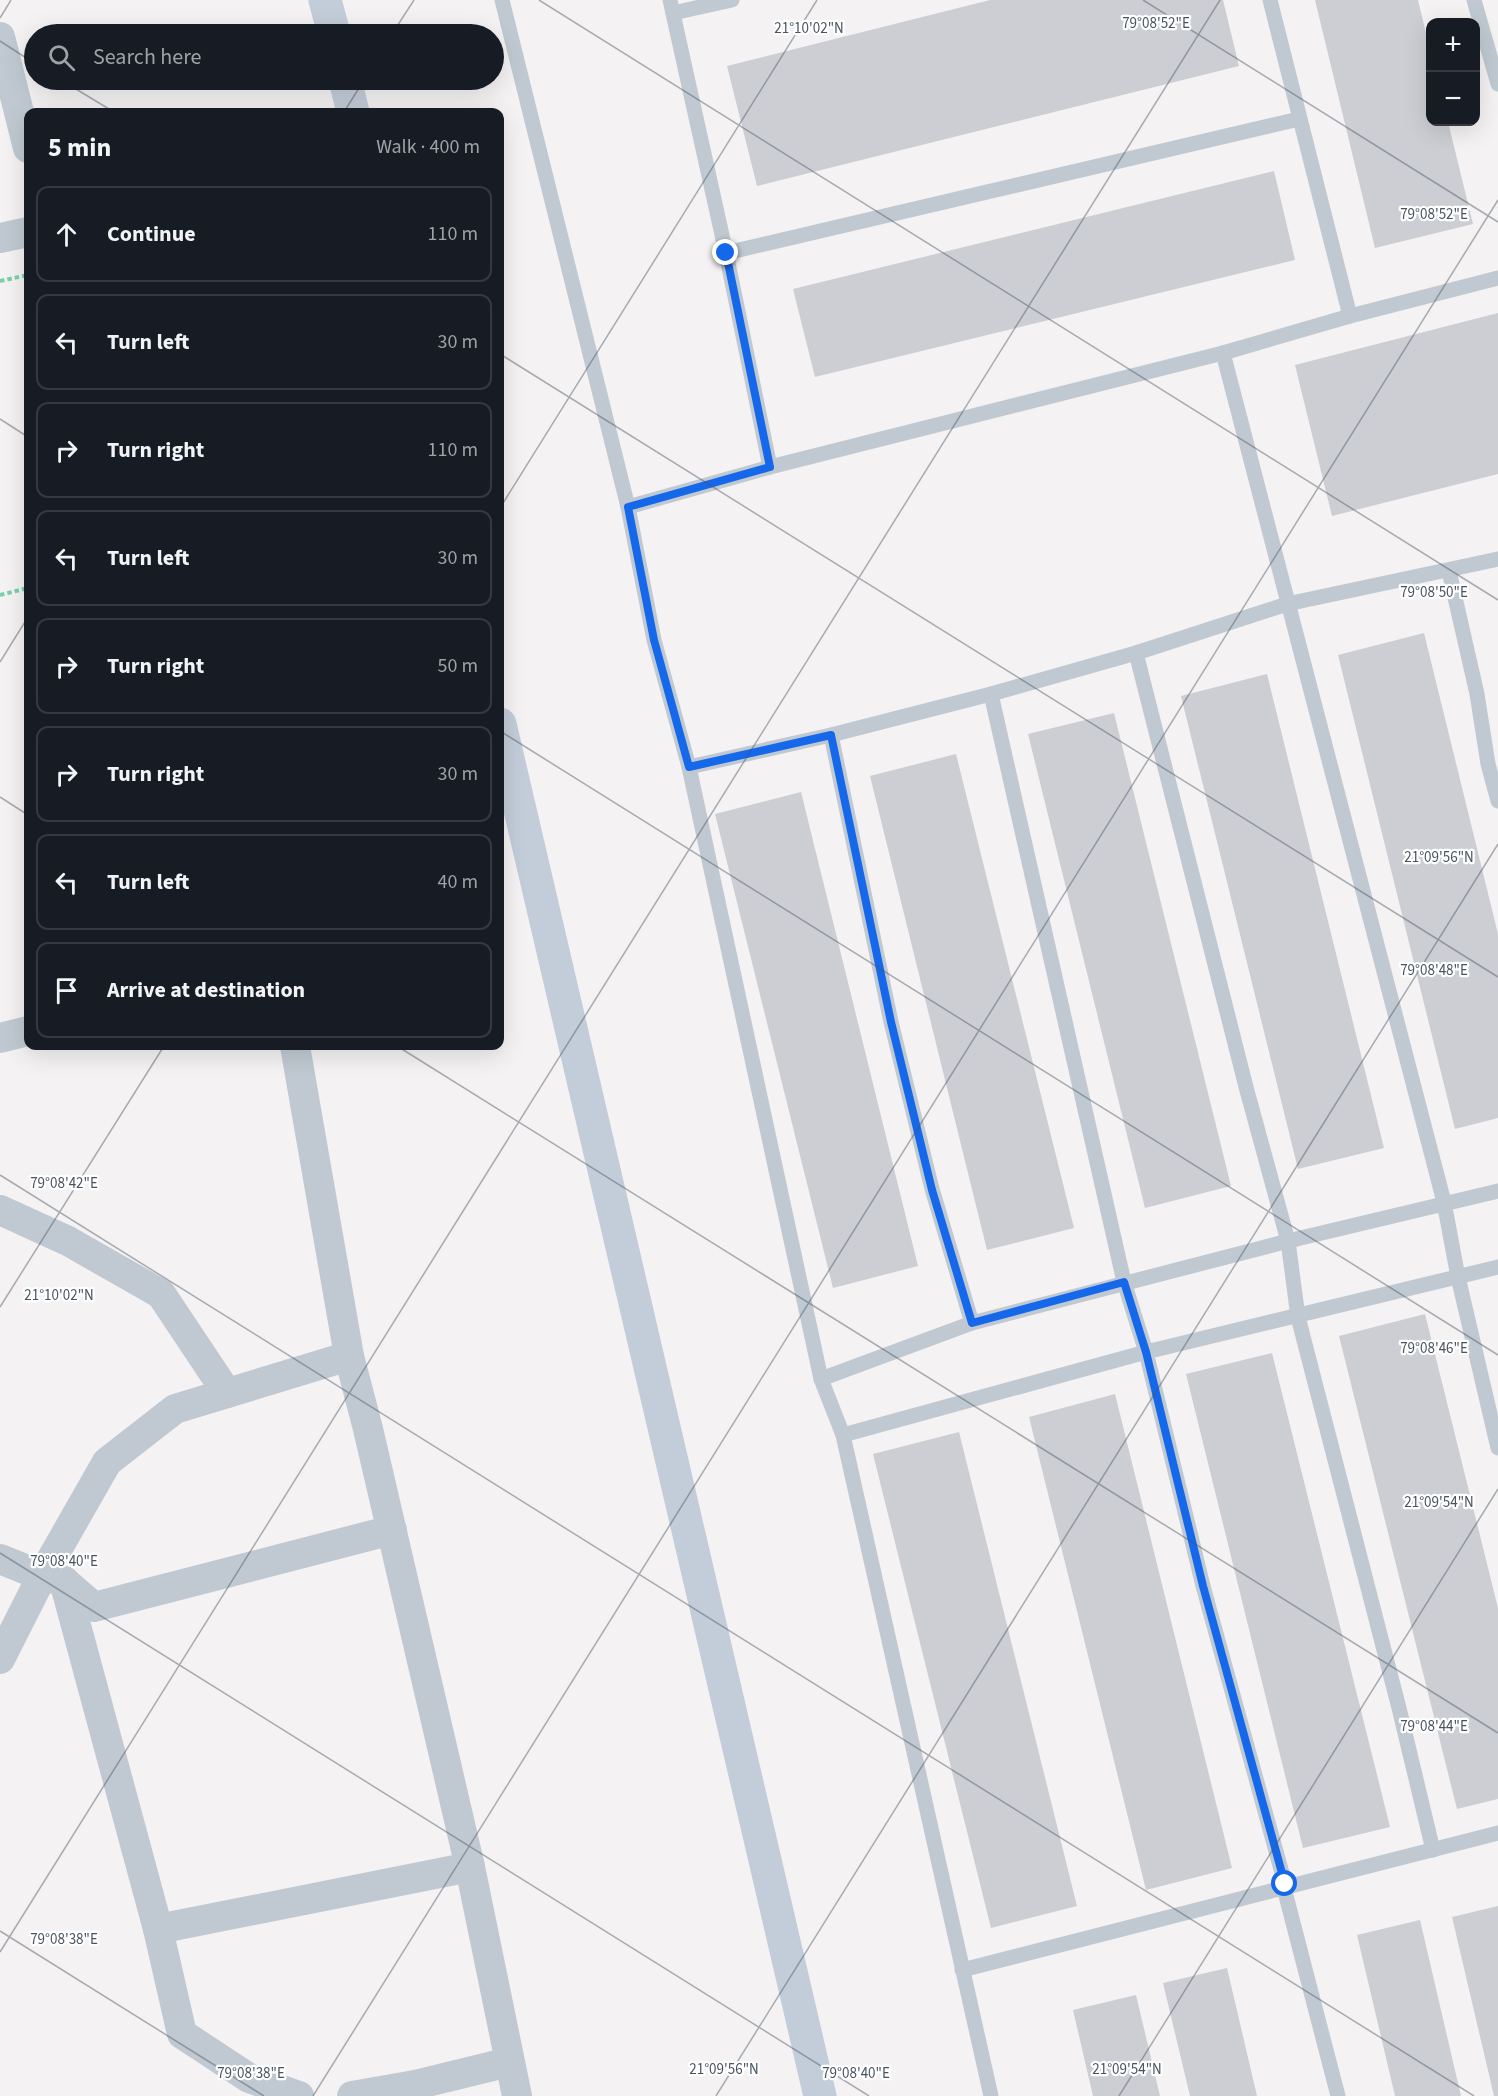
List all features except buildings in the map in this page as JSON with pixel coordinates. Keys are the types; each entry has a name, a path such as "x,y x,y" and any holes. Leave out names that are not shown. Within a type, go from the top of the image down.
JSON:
{"street":[{"path":"325,0 331,24"},
{"path":"0,37 24,132"},
{"path":"348,90 352,108"},
{"path":"0,238 24,233"},
{"path":"504,741 820,2096"},
{"path":"0,1038 24,1032"},
{"path":"296,1050 349,1356 392,1530 470,1868 517,2096"},
{"path":"0,1210 68,1241 161,1294 227,1393"},
{"path":"0,1659 53,1579 107,1462 175,1409 349,1356"},
{"path":"0,1559 53,1579 94,1608 392,1530"},
{"path":"53,1579 158,1929 182,2034 249,2078 299,2096"},
{"path":"158,1929 470,1868"},
{"path":"352,2096 415,2085 509,2062"}],"lane":[{"path":"502,0 628,507 654,640 689,767 821,1379 843,1435 991,2096"},
{"path":"732,0 672,6 770,467"},
{"path":"1270,0 1350,316"},
{"path":"1474,0 1498,84"},
{"path":"726,253 1299,118"},
{"path":"628,507 770,467 1223,353 1350,316 1498,278"},
{"path":"1223,353 1444,1203 1458,1276 1498,1448"},
{"path":"689,767 831,735 991,694 1136,653 1287,604 1498,559"},
{"path":"1449,571 1477,694 1488,764 1498,801"},
{"path":"1136,653 1243,1075 1288,1240 1298,1317 1399,1708 1433,1850"},
{"path":"991,694 1124,1282 1146,1352 1203,1586 1285,1884 1284,1888 1338,2096"},
{"path":"831,735 899,1056 932,1190 972,1323"},
{"path":"821,1379 972,1323 1288,1240 1498,1191"},
{"path":"843,1435 1146,1352 1298,1317 1498,1266"},
{"path":"962,1970 1498,1833"}],"path":[{"path":"0,281 24,276"},
{"path":"0,594 24,589"}],"route":[{"path":"726,253 770,467 628,507 654,640 689,767 831,735 891,1022 932,1190 972,1323 1124,1282 1146,1352 1203,1586 1285,1884"}]}
